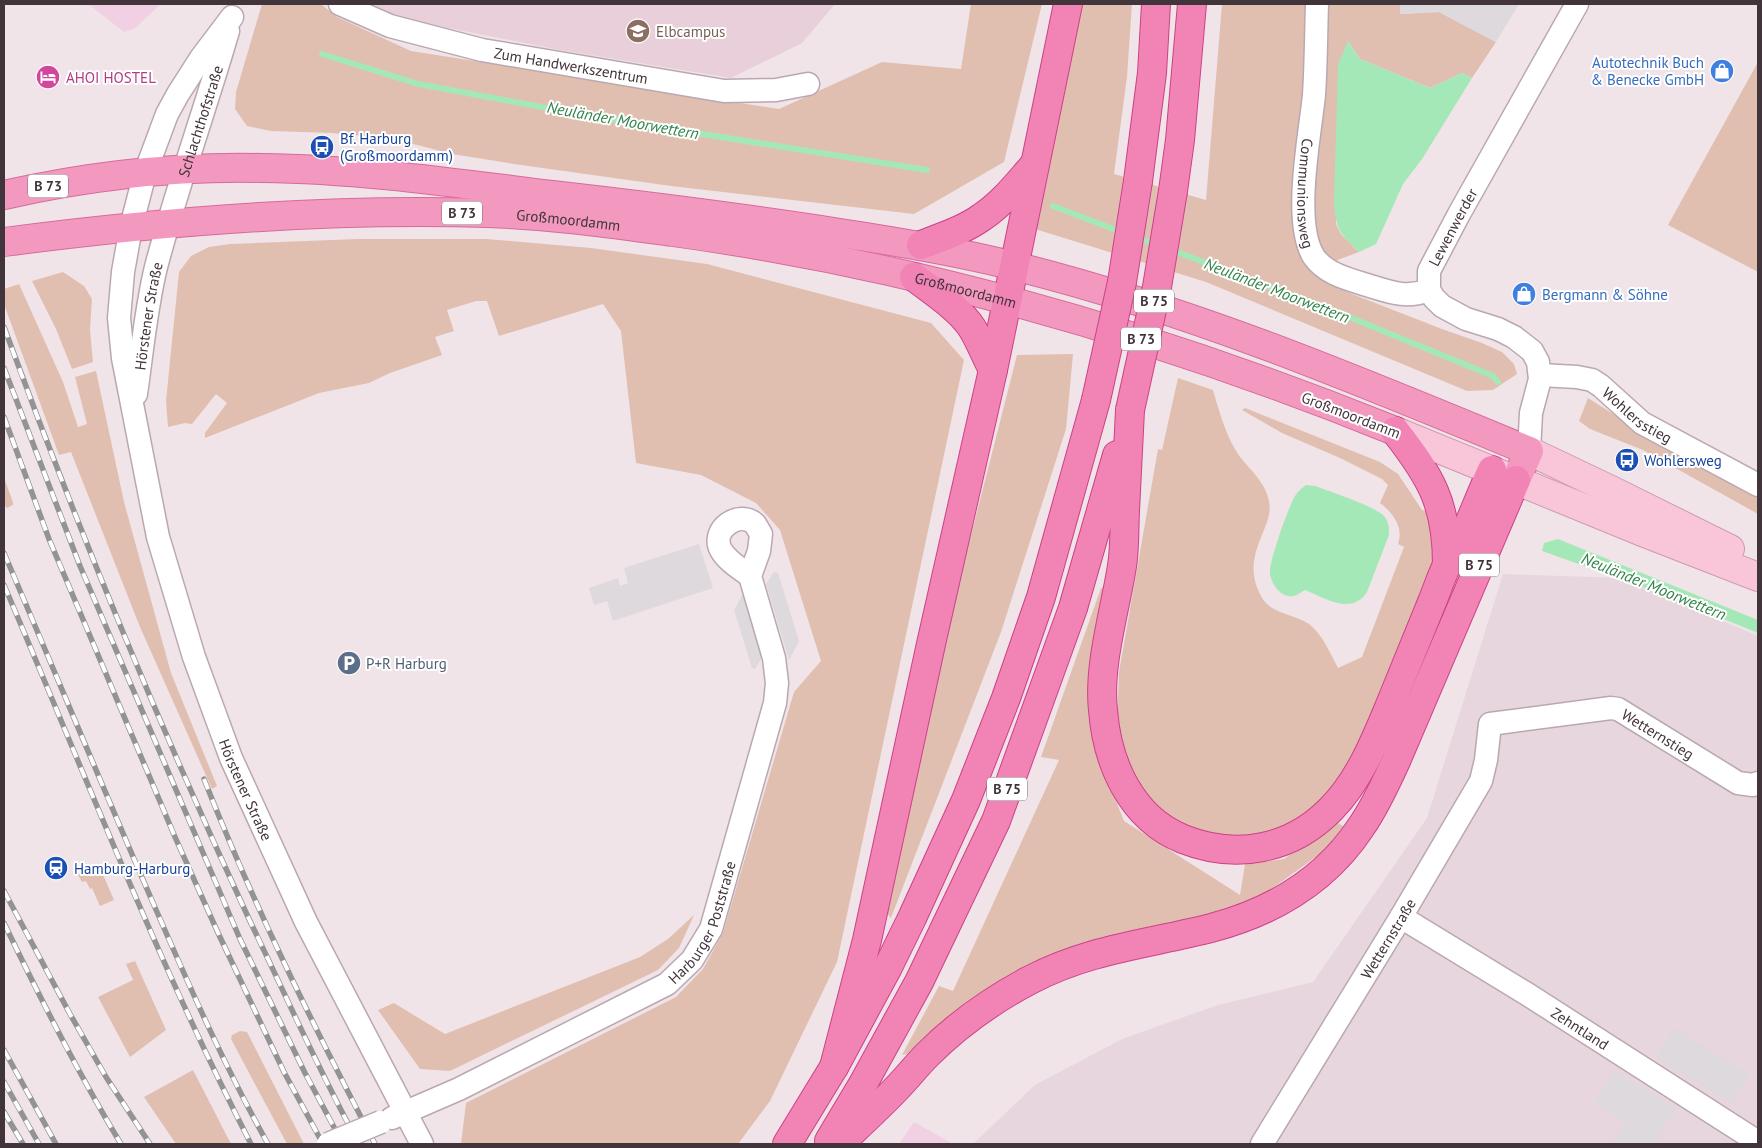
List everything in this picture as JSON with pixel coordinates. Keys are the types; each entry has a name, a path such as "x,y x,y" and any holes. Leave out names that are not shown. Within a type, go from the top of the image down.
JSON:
{"highway":[{"path":"1008,300 1068,4"},
{"name":"B 75","path":"787,1144 834,1066 904,934 966,800 1006,698 1041,596 1096,400 1122,282 1152,73 1156,4"},
{"name":"B 75","path":"827,1144 863,1084 919,982 996,821 1073,608 1130,410 1157,287 1180,140 1192,4"},
{"path":"922,245 982,218 1004,199 1036,163"},
{"path":"914,277 966,320 993,370"},
{"name":"B 75","path":"834,1066 868,940 931,644 1008,300"},
{"name":"B 75","path":"1130,410 1123,563 1102,689 1102,710 1116,770 1135,802 1147,815 1178,837 1213,848 1250,850 1287,840 1303,831 1332,808 1355,778 1372,745 1447,564 1504,475"},
{"name":"B 75","path":"1394,430 1426,474 1436,495 1444,524 1447,564"},
{"name":"B 75","path":"839,1144 954,1030 984,1007 1015,988 1057,968 1101,952 1210,928 1246,917 1280,901 1303,887 1325,870 1350,842 1372,811 1396,761 1504,475"}],"main road":[{"name":"Großmoordamm","path":"145,173 257,167 389,176 752,220 922,245 1014,266 1159,308 1273,348 1517,446 1758,563"},
{"name":"B 73","path":"4,195 92,178 145,173"},
{"name":"Großmoordamm","path":"131,227 321,214 435,212 528,215 620,225 753,244 914,277 1008,300 1090,323 1235,371 1394,430 1645,533 1758,577"},
{"name":"B 73","path":"4,242 131,227"},
{"path":"1504,475 1517,446"}],"street":[{"name":"Zum Handwerkszentrum","path":"340,4 390,26 482,50 724,91 776,90 808,84"},
{"name":"Communionsweg","path":"1317,4 1314,94 1304,207 1305,230 1309,246 1315,258 1326,269 1340,277 1392,293 1420,294 1429,290"},
{"name":"Lewenwerder","path":"1429,290 1429,271 1432,262 1577,4"},
{"name":"Schlachthofstraße","path":"169,224 234,11"},
{"name":"Schlachthofstraße","path":"131,227 145,173 168,114 178,94 201,58 234,11"},
{"name":"Hörstener Straße","path":"134,410 148,307 156,268 169,224"},
{"name":"Hörstener Straße","path":"131,227 123,272 120,318 123,358 158,537 194,657 231,758 306,922 422,1144"},
{"path":"1429,290 1442,306 1454,314 1498,329 1524,344 1532,351 1538,362 1540,375 1531,412 1517,446"},
{"name":"Wohlersstieg","path":"1540,375 1577,377 1592,380 1642,423 1758,485"},
{"name":"Harburger Poststraße","path":"328,1144 459,1089 667,984 692,960 710,930 775,703 777,683 774,658 750,576"},
{"name":"Wetternstieg","path":"1490,724 1611,708 1618,709 1738,783 1753,785 1758,783"},
{"name":"Wetternstraße","path":"1262,1144 1402,917 1481,781 1486,760 1490,724"},
{"name":"Zehntland","path":"1402,917 1758,1140"}],"shaded area":[{"path":"79,4 161,4 134,29 124,32 91,6"},
{"path":"262,4 321,4 337,17 411,51 779,109 882,62 961,69 971,4 1042,4 1004,162 914,214 671,186 514,164 452,154 394,139 332,133 271,131 247,126 235,109 236,92"},
{"name":"Elbcampus","path":"372,4 835,4 802,43 731,78 560,50 403,19"},
{"path":"1080,4 1132,4 1127,77 1114,174 1206,200 1222,4 1400,4 1401,14 1439,12 1496,42 1472,78 1462,73 1430,88 1360,59 1348,41 1336,224 1341,234 1359,252 1311,270 1347,292 1502,352 1514,364 1517,374 1493,390 1467,391 1206,282 1035,229"},
{"path":"1400,4 1519,4 1496,42 1439,12 1400,14"},
{"path":"1758,62 1758,272 1668,225"},
{"path":"358,239 487,239 591,248 707,264 931,323 964,360 837,962 770,1101 738,1144 461,1144 466,1103 676,997 703,969 723,933 794,692 821,661 780,530 756,503 701,475 636,463 621,331 603,304 499,336 487,301 476,301 447,310 454,331 435,337 442,355 390,373 369,383 319,393 205,438 205,433 227,403 216,394 192,424 185,423 168,427 166,401 179,272 191,256 209,247 230,244"},
{"path":"63,272 84,286 92,299 90,330 93,362 72,369 56,329 32,281"},
{"path":"19,284 63,382 78,427 87,424 75,377 96,371 124,502 171,673 217,786 212,789 140,627 71,452 59,455 4,304 4,289"},
{"path":"1073,354 1066,429 1001,632 891,918 884,910 953,606 1017,355"},
{"path":"1178,378 1213,390 1232,444 1240,457 1260,480 1267,494 1270,505 1269,516 1257,547 1254,563 1255,579 1261,596 1270,607 1303,620 1314,628 1326,644 1338,668 1362,657 1404,547 1398,544 1400,532 1396,521 1380,503 1388,485 1382,479 1340,458 1282,433 1242,410 1245,408 1380,462 1398,474 1422,510 1430,512 1438,554 1426,587 1348,768 1325,799 1307,815 1270,833 1235,838 1203,833 1171,818 1146,794 1135,780 1128,763 1117,723 1119,672 1158,449 1162,450"},
{"path":"1588,398 1629,424 1758,494 1758,514 1643,450 1590,429 1579,421"},
{"path":"4,478 13,502 13,505 7,508 4,505"},
{"path":"699,544 713,588 613,621 607,601 594,605 589,588 618,578 620,586 628,583 624,568"},
{"path":"774,572 778,573 799,641 789,660 766,584"},
{"path":"1503,574 1622,578 1758,636 1758,1144 973,1144 1035,1085 1122,1039 1218,1005 1313,982 1427,818"},
{"path":"1107,586 1097,656 1092,740 1124,821 1240,895 1245,864 1284,859 1336,822 1345,827 1324,851 1263,895 1190,920 1100,938 1027,965 963,1005 907,1054 902,1055 939,986 953,991 1059,760 1041,757 1101,588"},
{"path":"745,590 764,654 755,669 752,668 734,610"},
{"path":"95,867 101,870 114,900 100,906 92,888 90,889 86,881 82,882 78,875 83,870"},
{"path":"694,915 679,948 658,970 450,1071 420,1069 378,1010 394,1003 445,1034 640,957 668,939"},
{"path":"135,961 166,1030 130,1057 98,997 133,980 126,964"},
{"path":"1674,1028 1749,1074 1732,1103 1657,1058"},
{"path":"240,1031 247,1032 304,1144 287,1144 231,1039 232,1035"},
{"path":"193,1070 231,1144 176,1144 144,1097"},
{"path":"1614,1071 1676,1108 1654,1144 1612,1144 1625,1123 1595,1103"},
{"path":"914,1122 953,1144 899,1144"}],"water":[{"path":"1348,41 1360,59 1430,88 1462,73 1472,78 1422,159 1403,184 1376,244 1359,252 1340,231 1336,220 1334,203 1338,64"},
{"path":"1306,485 1315,486 1362,504 1379,512 1387,521 1389,535 1367,592 1354,603 1338,603 1305,590 1294,596 1285,595 1277,589 1272,580 1270,575 1271,564 1284,521 1295,496"},
{"path":"1558,539 1758,620 1758,633 1652,590 1542,551 1544,543"}],"waterway":[{"name":"Neuländer Moorwettern","path":"322,54 418,84 596,117 927,170"},
{"name":"Neuländer Moorwettern","path":"1053,206 1124,233"},
{"name":"Neuländer Moorwettern","path":"1136,237 1157,245"},
{"name":"Neuländer Moorwettern","path":"1169,249 1349,317 1493,376 1498,382"}],"railway":[{"path":"4,327 60,477 183,773 302,1032 359,1144"},
{"path":"4,368 80,566 240,939 305,1073 343,1144"},
{"path":"4,417 49,539 175,837 284,1072 323,1144"},
{"path":"4,553 183,971 223,1058 268,1144"},
{"path":"4,585 153,937 184,1007 251,1144"},
{"path":"204,779 263,918 375,1144"},
{"path":"4,891 106,1077 150,1144"},
{"path":"4,923 60,1035 121,1144"},
{"path":"4,1050 56,1144"},
{"path":"4,1082 39,1144"},
{"path":"4,1112 23,1144"}],"place":[{"name":"Elbcampus","path":"638,31"},
{"name":"Autotechnik Buch & Benecke GmbH","path":"1722,71"},
{"name":"AHOI HOSTEL","path":"48,77"},
{"name":"Bf. Harburg (Großmoordamm)","path":"322,147"},
{"name":"Bergmann & Söhne","path":"1524,294"},
{"name":"Wohlersweg","path":"1627,460"},
{"name":"P+R Harburg","path":"349,663"},
{"name":"Hamburg-Harburg","path":"56,868"}]}
